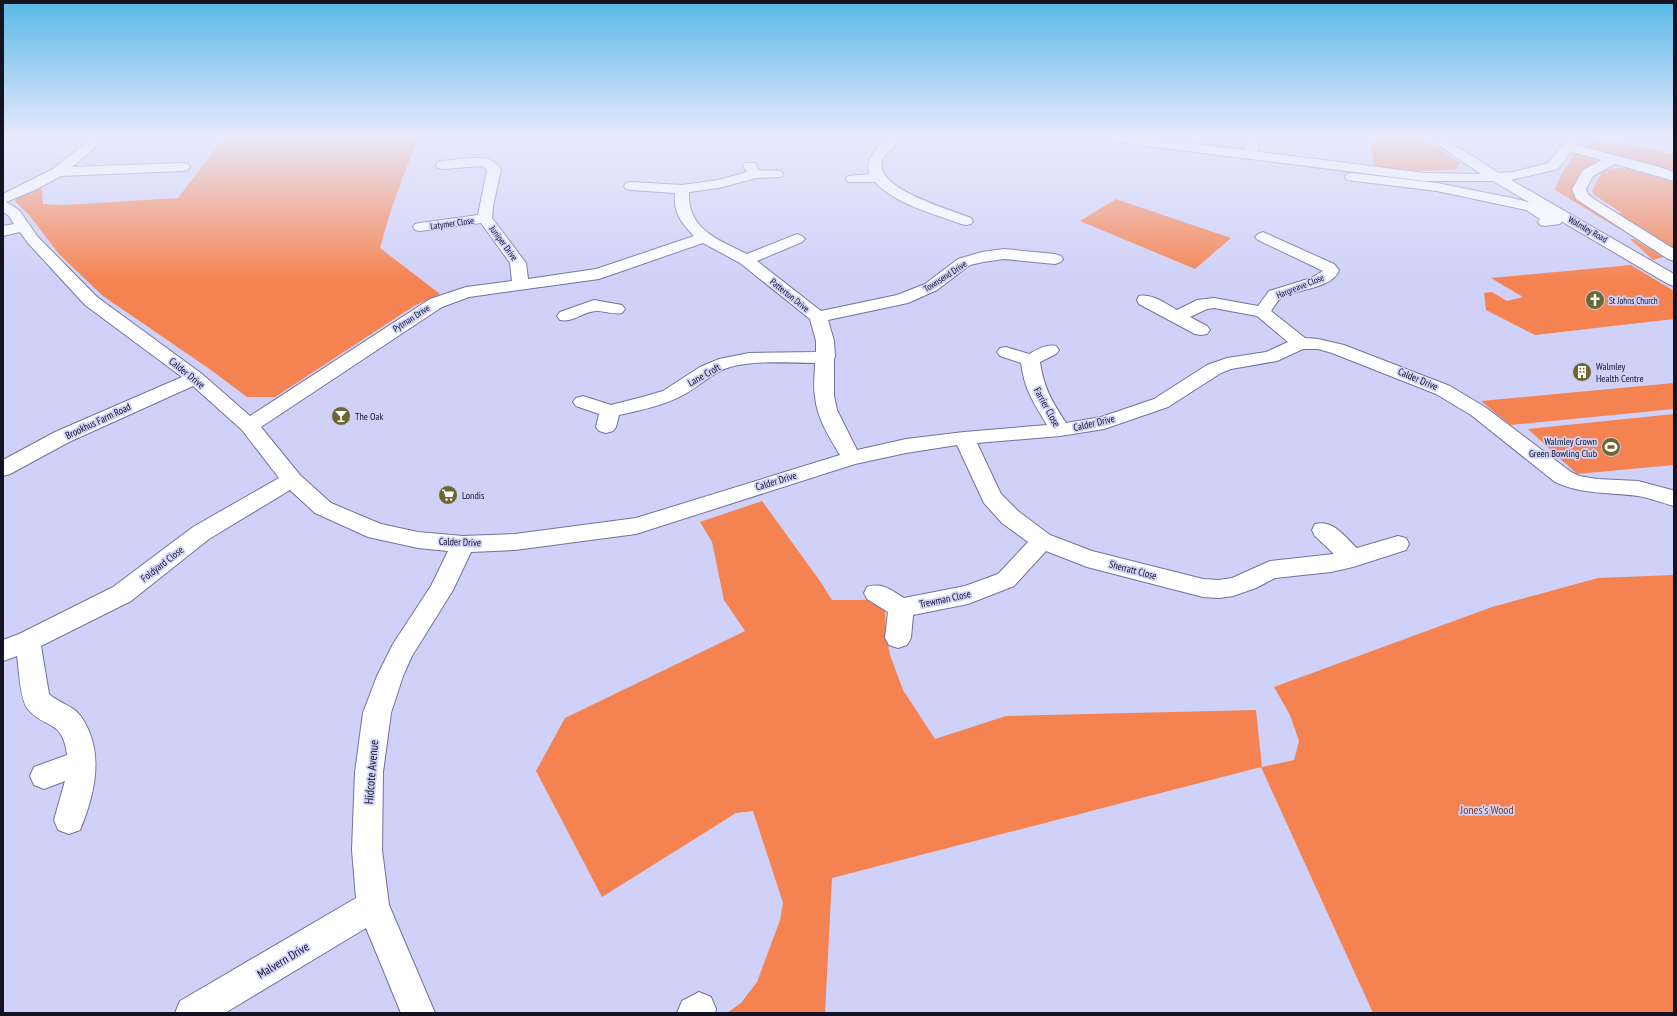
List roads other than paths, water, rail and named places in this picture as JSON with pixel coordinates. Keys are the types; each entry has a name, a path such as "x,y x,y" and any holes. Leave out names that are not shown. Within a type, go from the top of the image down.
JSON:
{"street":[{"path":"3,198 33,185"},
{"name":"Juniper Drive","path":"491,185 484,211 485,218 518,263 520,284"},
{"path":"640,185 682,189 709,185"},
{"path":"885,185 903,197 966,221"},
{"path":"1429,185 1531,207 1555,221 1545,222"},
{"name":"Walmley Road","path":"1511,185 1658,270 1674,281"},
{"name":"Walmley Road","path":"1530,185 1606,228 1626,242 1658,270"},
{"path":"1581,185 1579,189 1581,196 1674,256"},
{"name":"Patterton Drive","path":"682,189 681,203 684,215 704,238 746,260 818,317 825,341 826,357 824,396 827,410 840,438 852,458"},
{"name":"Calder Drive","path":"3,206 14,212 33,240 91,301 194,378 249,426 292,480 323,508 376,531 418,540 463,544 515,542 636,526 852,458 906,446 964,438 1060,430 1104,423 1161,402 1214,369 1227,364 1271,357 1300,343 1318,344 1338,349 1443,390 1478,411 1563,477 1571,481 1600,488 1624,488 1651,491 1674,499"},
{"name":"Latymer Close","path":"406,220 416,232 485,218"},
{"path":"3,231 24,226"},
{"path":"746,260 799,235"},
{"name":"Hargreave Close","path":"1262,312 1275,295 1317,281 1330,273 1331,270 1307,250 1263,237"},
{"name":"Pytman Drive","path":"249,426 436,303 466,292 599,274 704,238"},
{"name":"Townsend Drive","path":"818,317 902,299 930,287 964,262 982,257 1002,248 1055,259"},
{"path":"594,305 599,274"},
{"path":"1145,300 1201,330"},
{"path":"1177,317 1203,304 1214,303 1262,312 1300,343"},
{"path":"566,316 594,305 616,309"},
{"path":"1006,352 1030,360 1050,350"},
{"name":"Lane Croft","path":"583,402 608,419 677,391 709,370 725,363 743,360 826,357"},
{"name":"Farrier Close","path":"1030,360 1033,379 1038,394 1060,430"},
{"name":"Brookhus Farm Road","path":"3,469 62,437 194,378"},
{"name":"Sherratt Close","path":"964,438 992,498 1010,517 1042,541 1087,558 1203,588 1219,589 1248,582 1270,570 1331,563 1398,544"},
{"name":"Foldyard Close","path":"3,651 28,641 122,594 200,533 292,480"},
{"path":"1323,530 1353,558"},
{"name":"Trewman Close","path":"901,608 968,595 1006,580 1042,541"},
{"name":"Hidcote Avenue","path":"418,1013 373,906 367,850 369,772 377,713 390,676 402,651 441,590 463,544"},
{"path":"876,593 901,608 898,638"},
{"path":"28,641 37,700 49,710 69,722 78,740 82,762 79,789 70,820"},
{"path":"44,776 82,762"},
{"name":"Malvern Drive","path":"192,1013 373,906"}],"place":[{"name":"St Johns Church","path":"1595,300"},
{"name":"Walmley Health Centre","path":"1582,372"},
{"name":"The Oak","path":"341,416"},
{"name":"Walmley Crown Green Bowling Club","path":"1611,447"},
{"name":"Londis","path":"448,495"}],"park label":[{"name":"Jones's Wood","path":"1487,809"}]}
